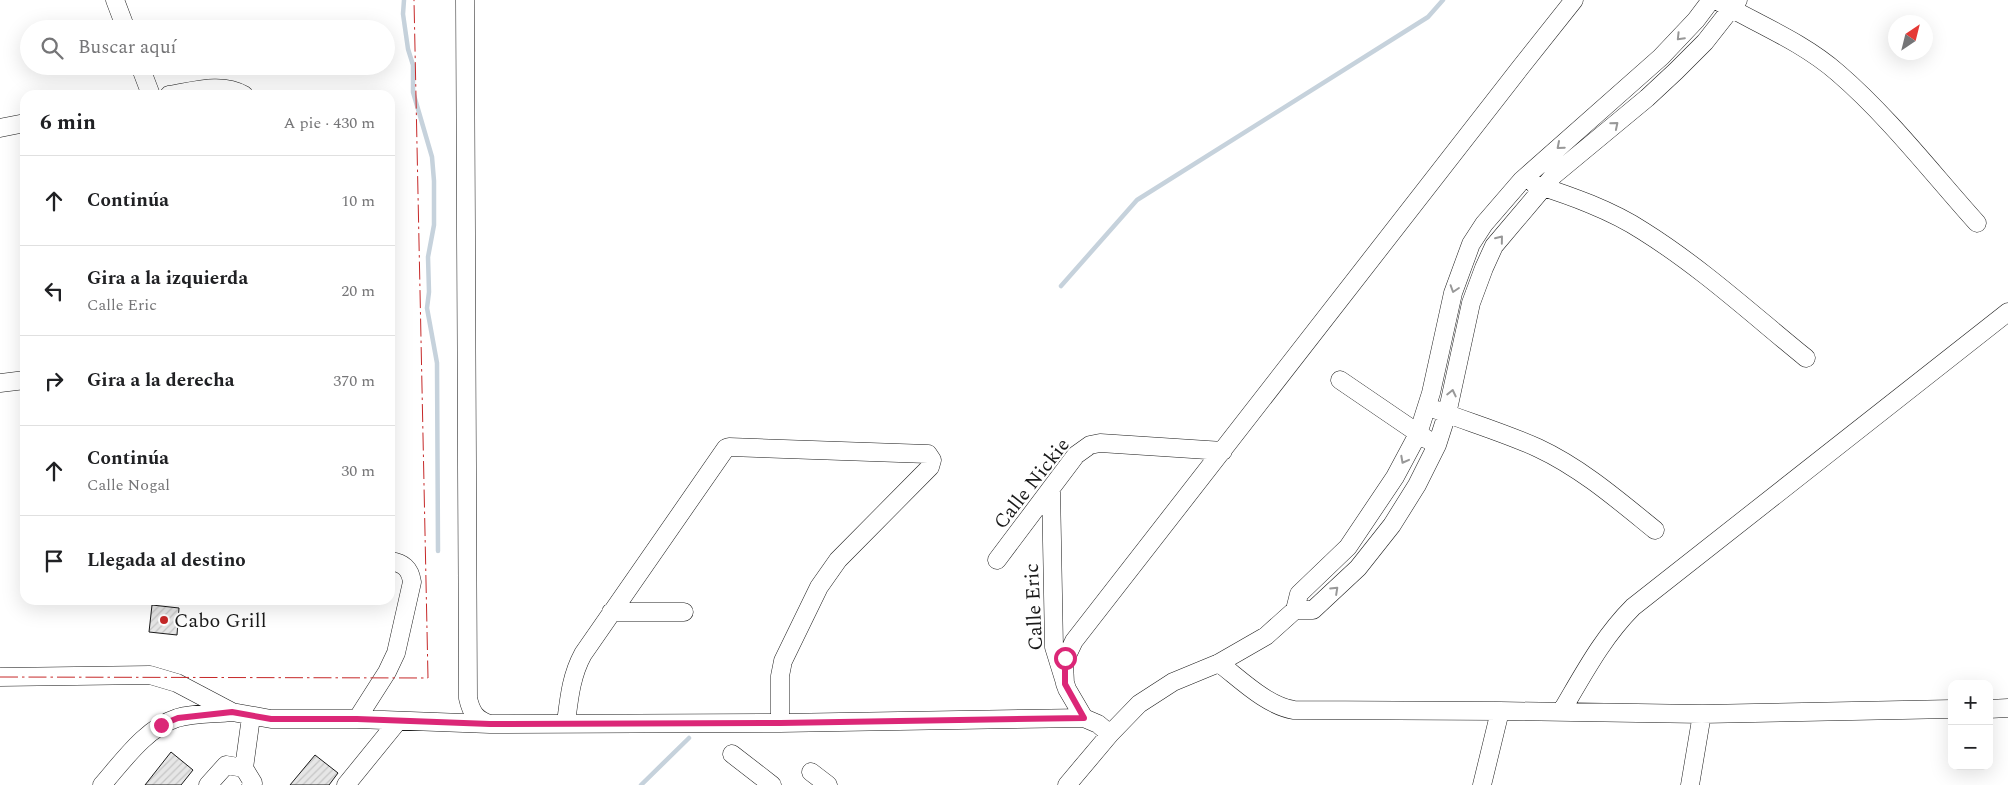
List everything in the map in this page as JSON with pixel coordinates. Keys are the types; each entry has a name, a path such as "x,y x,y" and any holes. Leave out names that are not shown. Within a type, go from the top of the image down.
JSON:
{"street":[{"path":"115,0 123,20"},
{"path":"465,0 468,698 476,717 490,724"},
{"path":"1065,684 1064,662 1072,645 1574,0"},
{"path":"1067,785 1130,712 1150,696 1188,674 1219,663 1266,636 1295,610 1298,594 1348,547 1395,477 1418,434 1427,406 1452,293 1471,244 1484,224 1522,180 1661,57 1696,20 1711,0"},
{"path":"1295,610 1313,610 1358,568 1392,524 1412,493 1436,445 1447,414 1471,303 1494,246 1543,187 1676,71 1705,42 1729,3 1794,42 1838,72 1880,114 1977,224"},
{"path":"143,75 149,90"},
{"path":"201,90 220,87 233,90"},
{"path":"0,128 20,124"},
{"path":"1522,180 1598,208 1642,230 1693,265 1806,358"},
{"path":"1562,712 1602,643 1615,625 1633,607 2008,312"},
{"path":"1340,380 1436,445"},
{"path":"0,383 20,381"},
{"path":"1427,406 1498,431 1571,466 1655,530"},
{"name":"Calle Nickie","path":"997,560 1076,455 1090,445 1100,443 1223,451"},
{"path":"566,723 571,684 576,668 611,612 726,448 928,454 932,460 930,467 838,560 819,587 783,661 780,676 780,723"},
{"name":"Calle Eric","path":"1051,488 1052,635 1065,684 1084,718"},
{"path":"357,719 387,672 396,653 412,582 411,573 406,567 395,562"},
{"path":"611,612 684,612"},
{"path":"1219,663 1271,702 1287,709 1702,714 1948,709"},
{"path":"0,677 150,675 177,683 232,712 271,719 357,719 490,724 780,723 1084,718 1098,724 1110,734"},
{"path":"1993,709 2008,708"},
{"path":"1482,785 1500,711"},
{"path":"102,785 137,746 161,725 178,718 232,712"},
{"path":"1690,785 1702,714"},
{"path":"251,785 253,783 244,768 252,717"},
{"path":"346,785 398,721"},
{"path":"732,754 772,785"},
{"path":"208,785 226,765 244,768"}],"building":[{"name":"Cabo Grill","path":"152,605 179,608 177,635 149,632"},
{"path":"171,752 193,770 181,785 145,785"},
{"path":"315,755 338,773 329,785 290,785"}],"waterway":[{"path":"404,0 403,14 408,49 413,65 413,92 432,157 434,181 434,225 428,257 429,292 427,308 437,363 438,551"},
{"path":"1061,286 1137,200 1428,17 1443,0"},
{"path":"641,785 689,738"}],"power":[{"path":"0,677 428,678 414,0"}],"place":[{"name":"Cabo Grill","path":"164,620"}],"route":[{"path":"161,725 178,718 232,712 271,719 357,719 490,724 780,723 1084,718 1065,684 1065,658"}]}
